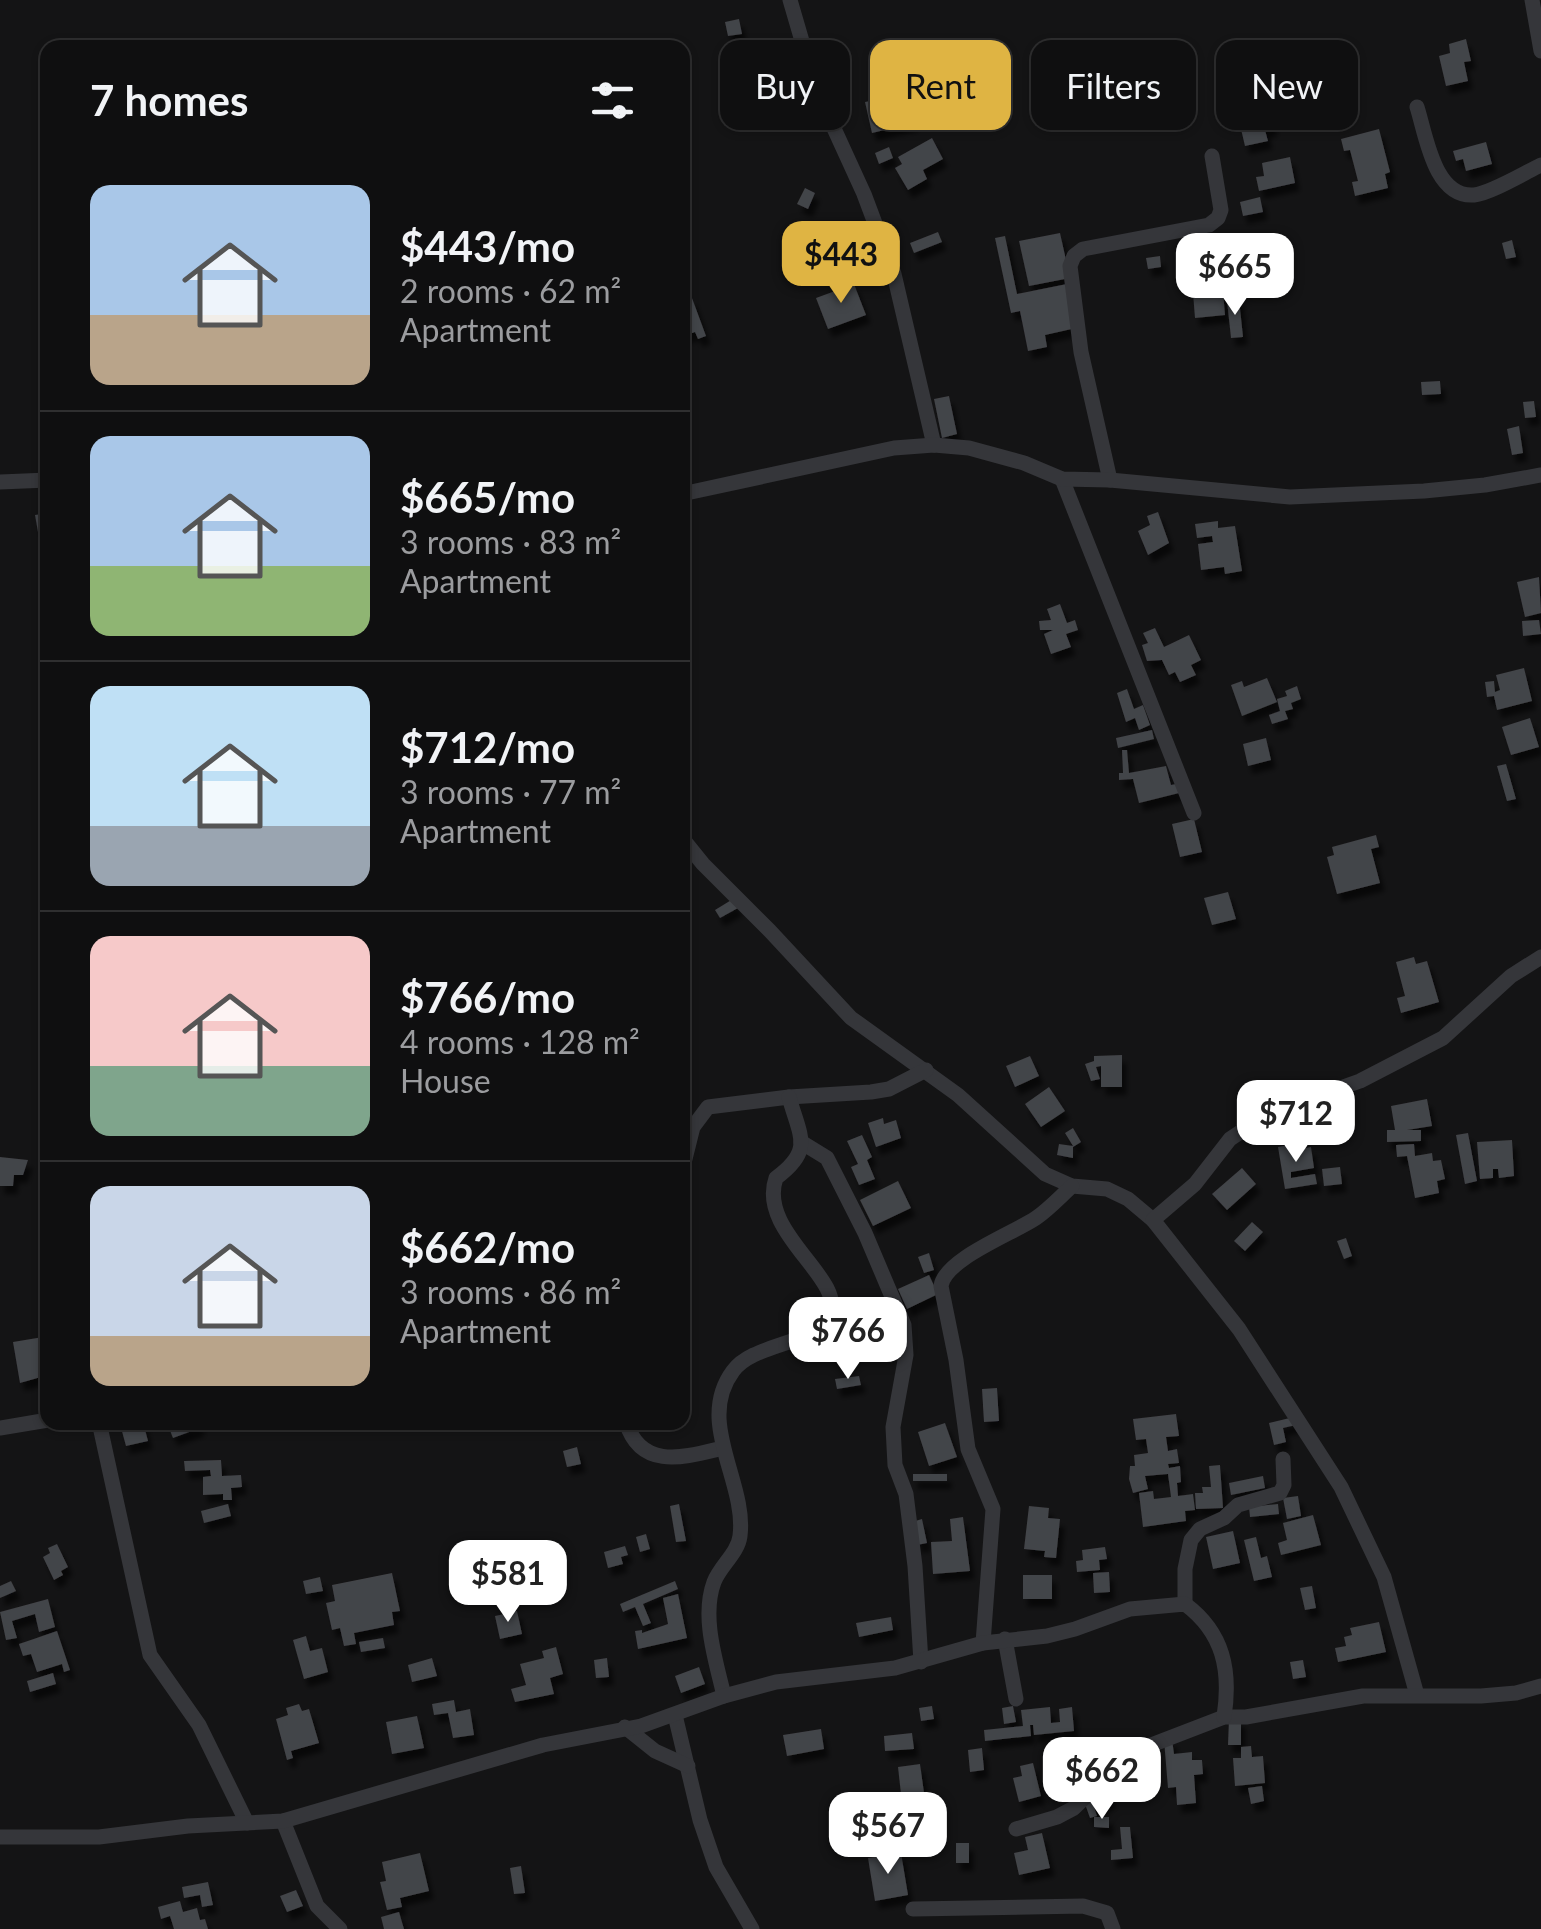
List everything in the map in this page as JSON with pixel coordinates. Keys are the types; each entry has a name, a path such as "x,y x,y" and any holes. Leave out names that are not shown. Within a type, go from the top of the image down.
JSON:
{"street":[{"path":"790,0 816,89 864,194 894,274 934,445"},
{"path":"1536,5 1541,51"},
{"path":"1417,107 1440,175 1459,192 1476,195 1541,165"},
{"path":"1110,480 1081,352 1070,266 1083,249 1209,225 1218,218 1220,210 1212,156"},
{"path":"690,492 894,448 934,445 969,448 1024,463 1062,479 1290,497 1424,491 1541,474"},
{"path":"1062,479 1194,812"},
{"path":"0,482 40,480"},
{"path":"690,848 850,1018 958,1095 1046,1174 1072,1186 1107,1189 1128,1199 1153,1220 1240,1329 1340,1488 1384,1578 1417,1694"},
{"path":"1153,1220 1195,1184 1230,1139 1284,1108 1360,1082 1442,1038 1510,976 1541,957"},
{"path":"690,1139 693,1127 708,1107 889,1089 926,1070"},
{"path":"724,1696 715,1658 710,1605 712,1586 740,1535 738,1505 723,1448 719,1414 722,1393 732,1372 751,1354 820,1326 830,1314 826,1285 780,1222 772,1203 776,1178 800,1156 802,1142 789,1097"},
{"path":"802,1142 827,1158 865,1233 904,1325 906,1355 892,1427 895,1465 906,1494 922,1662"},
{"path":"984,1643 993,1510 968,1449 942,1277 957,1263 1038,1216 1072,1186"},
{"path":"0,1428 40,1421"},
{"path":"101,1430 150,1654 199,1725 247,1823"},
{"path":"629,1430 634,1442 648,1453 687,1456 723,1448"},
{"path":"1185,1604 1184,1569 1191,1540 1200,1529 1224,1518 1238,1505 1280,1493 1284,1484 1283,1459"},
{"path":"0,1837 99,1837 188,1826 283,1821 544,1745 642,1726 724,1696 811,1676 922,1662 1005,1639 1047,1636 1130,1608 1185,1604 1204,1618 1217,1639 1229,1685 1224,1717"},
{"path":"1005,1639 1016,1699"},
{"path":"1016,1829 1074,1808 1146,1746 1224,1717 1363,1696 1480,1696 1541,1686"},
{"path":"674,1715 716,1867 752,1929"},
{"path":"625,1727 655,1751 688,1766"},
{"path":"283,1821 317,1906 340,1929"},
{"path":"913,1909 1083,1906 1107,1913 1113,1929"}],"building":[{"path":"739,19 742,34 728,36 725,22"},
{"path":"1466,39 1471,61 1464,62 1468,81 1446,86 1439,56 1450,53 1449,44"},
{"path":"1379,129 1390,172 1385,174 1388,188 1355,196 1352,182 1358,181 1350,150 1344,151 1341,139"},
{"path":"1241,130 1265,130 1268,141 1245,146"},
{"path":"932,138 943,159 923,170 927,179 908,190 895,168 902,164 898,157"},
{"path":"1486,142 1492,164 1466,171 1463,159 1456,161 1453,151"},
{"path":"889,147 893,158 879,164 875,153"},
{"path":"1290,157 1295,183 1259,191 1256,177 1264,176 1262,163"},
{"path":"805,188 815,193 808,209 797,204"},
{"path":"1260,197 1263,212 1243,216 1240,202"},
{"path":"795,231 803,245 795,250 786,236"},
{"path":"938,232 942,242 914,253 910,243"},
{"path":"1060,233 1070,278 1029,286 1019,241"},
{"path":"1005,236 1017,294 1067,284 1076,328 1045,335 1047,347 1028,351 1020,311 1011,313 995,238"},
{"path":"1512,240 1516,257 1506,259 1502,243"},
{"path":"1160,256 1161,267 1148,269 1146,258"},
{"path":"854,284 866,315 828,329 816,298"},
{"path":"1223,291 1225,315 1195,318 1193,293"},
{"path":"690,299 706,336 698,339 695,332 690,334"},
{"path":"1239,299 1243,337 1231,338 1227,300"},
{"path":"1440,381 1441,394 1422,395 1421,382"},
{"path":"949,396 957,434 942,438 934,399"},
{"path":"1534,401 1536,417 1525,418 1523,402"},
{"path":"1519,426 1523,453 1512,455 1507,429"},
{"path":"1158,512 1169,543 1148,555 1138,531 1150,525 1147,516"},
{"path":"40,514 40,543 35,515"},
{"path":"1218,521 1218,528 1235,526 1242,571 1225,574 1224,567 1201,570 1198,544 1213,542 1212,536 1197,538 1195,524"},
{"path":"1539,577 1541,613 1525,617 1517,582"},
{"path":"1060,604 1067,623 1075,620 1078,630 1066,634 1071,647 1051,654 1044,634 1053,630 1040,630 1039,621 1051,620 1047,609"},
{"path":"1539,620 1541,634 1523,636 1522,621"},
{"path":"1155,628 1164,647 1189,635 1201,660 1191,665 1196,675 1180,682 1175,672 1169,675 1162,660 1147,661 1142,645 1148,643 1143,633"},
{"path":"1524,668 1532,701 1497,710 1494,696 1487,697 1485,682 1494,681 1495,692 1500,690 1496,675"},
{"path":"1267,678 1277,702 1242,716 1231,685 1242,681 1244,687"},
{"path":"1297,686 1301,699 1291,703 1293,709 1285,711 1288,719 1272,724 1269,715 1280,711 1277,699"},
{"path":"1127,689 1134,709 1143,705 1150,725 1139,730 1135,718 1126,722 1117,693"},
{"path":"1530,718 1539,747 1511,755 1502,727"},
{"path":"1152,730 1154,739 1118,748 1116,738"},
{"path":"1266,738 1271,760 1248,766 1243,744"},
{"path":"1122,750 1127,750 1129,773 1166,766 1171,785 1176,784 1179,793 1139,803 1133,779 1119,780 1119,773 1123,773"},
{"path":"1506,764 1516,799 1507,801 1497,766"},
{"path":"1194,819 1202,852 1180,857 1172,824"},
{"path":"1376,835 1379,847 1371,849 1380,883 1337,894 1327,857 1334,855 1332,847"},
{"path":"1228,892 1236,919 1212,925 1204,898"},
{"path":"733,899 738,908 720,918 715,910"},
{"path":"1414,957 1416,964 1427,961 1439,1002 1401,1013 1397,998 1405,996 1396,962"},
{"path":"1122,1055 1122,1087 1101,1087 1101,1066 1096,1067 1100,1079 1091,1081 1085,1064 1094,1061 1094,1056"},
{"path":"1030,1056 1039,1076 1015,1087 1006,1066"},
{"path":"1049,1087 1065,1111 1041,1127 1025,1104"},
{"path":"1427,1099 1432,1126 1407,1130 1421,1130 1421,1141 1387,1142 1387,1130 1395,1130 1391,1106"},
{"path":"883,1118 884,1124 896,1120 901,1138 876,1147 868,1123"},
{"path":"1073,1128 1081,1142 1073,1147 1073,1158 1057,1155 1059,1144 1073,1146 1065,1133"},
{"path":"1468,1133 1477,1181 1465,1184 1456,1135"},
{"path":"862,1135 872,1157 867,1160 875,1179 859,1185 851,1167 858,1164 847,1141"},
{"path":"1512,1140 1514,1176 1499,1178 1498,1169 1493,1169 1493,1178 1480,1179 1477,1142"},
{"path":"1299,1143 1300,1149 1311,1147 1314,1168 1291,1172 1291,1178 1315,1174 1317,1184 1285,1189 1278,1147"},
{"path":"1414,1144 1415,1156 1432,1153 1433,1161 1441,1160 1445,1179 1437,1181 1439,1193 1415,1198 1407,1156 1397,1157 1396,1145"},
{"path":"0,1157 28,1160 23,1175 14,1175 13,1186 0,1186"},
{"path":"1340,1167 1342,1184 1324,1186 1322,1169"},
{"path":"1242,1168 1256,1184 1227,1210 1212,1194"},
{"path":"898,1181 911,1208 873,1226 860,1200"},
{"path":"1252,1222 1263,1232 1245,1251 1234,1241"},
{"path":"1346,1238 1352,1256 1344,1259 1337,1241"},
{"path":"929,1253 934,1270 924,1273 918,1257"},
{"path":"929,1275 938,1294 907,1309 898,1289"},
{"path":"40,1338 40,1377 20,1383 13,1342"},
{"path":"859,1376 861,1385 837,1389 835,1379"},
{"path":"997,1388 999,1421 984,1422 982,1389"},
{"path":"1176,1414 1179,1436 1166,1437 1168,1451 1177,1449 1179,1463 1168,1464 1169,1468 1180,1466 1178,1496 1193,1494 1195,1510 1185,1511 1186,1521 1143,1527 1139,1493 1153,1491 1154,1499 1171,1497 1168,1474 1145,1476 1148,1489 1133,1493 1129,1479 1130,1466 1135,1466 1134,1455 1148,1453 1146,1439 1136,1440 1133,1419"},
{"path":"1294,1417 1296,1425 1283,1428 1286,1442 1274,1445 1269,1423"},
{"path":"945,1423 957,1457 929,1466 918,1432"},
{"path":"122,1430 145,1430 148,1441 126,1446"},
{"path":"170,1430 195,1430 173,1438"},
{"path":"577,1447 581,1464 567,1467 563,1451"},
{"path":"221,1460 222,1476 241,1475 242,1487 231,1488 232,1500 223,1500 223,1494 203,1495 203,1477 211,1476 210,1470 185,1471 184,1461"},
{"path":"1220,1465 1223,1508 1196,1509 1195,1493 1203,1493 1202,1487 1211,1487 1209,1466"},
{"path":"913,1474 947,1474 947,1481 913,1481"},
{"path":"1263,1476 1265,1488 1231,1495 1229,1483"},
{"path":"1298,1496 1301,1516 1287,1519 1283,1498"},
{"path":"228,1504 231,1516 204,1523 201,1511"},
{"path":"679,1504 686,1541 676,1542 670,1506"},
{"path":"1278,1504 1279,1514 1250,1517 1249,1507"},
{"path":"1029,1506 1049,1508 1048,1518 1060,1519 1056,1558 1044,1557 1045,1551 1024,1549"},
{"path":"1313,1515 1321,1545 1281,1555 1278,1543 1287,1540 1283,1523"},
{"path":"963,1517 970,1571 933,1574 931,1542 952,1541 950,1519"},
{"path":"922,1519 927,1543 917,1545 912,1522"},
{"path":"1233,1531 1240,1563 1213,1569 1206,1537"},
{"path":"646,1534 650,1549 640,1552 636,1537"},
{"path":"1256,1537 1261,1558 1267,1556 1272,1577 1254,1581 1244,1540"},
{"path":"57,1544 68,1567 54,1580 43,1557 50,1553 48,1548"},
{"path":"625,1546 628,1555 621,1557 623,1564 608,1568 604,1552"},
{"path":"1105,1547 1107,1559 1099,1560 1100,1570 1077,1572 1076,1561 1083,1560 1082,1550"},
{"path":"1109,1572 1110,1592 1094,1593 1093,1573"},
{"path":"392,1573 400,1611 392,1612 394,1625 354,1633 356,1644 344,1646 340,1628 332,1630 326,1603 335,1601 332,1585"},
{"path":"1023,1575 1052,1575 1052,1599 1023,1599"},
{"path":"320,1577 323,1591 306,1594 303,1581"},
{"path":"11,1581 16,1591 0,1598 0,1586"},
{"path":"675,1581 678,1589 643,1604 651,1623 643,1626 635,1607 623,1612 620,1604"},
{"path":"1312,1586 1316,1608 1305,1610 1300,1588"},
{"path":"678,1594 687,1638 638,1649 635,1631 642,1633 668,1624 663,1598"},
{"path":"48,1599 55,1627 39,1632 35,1614 12,1621 17,1638 6,1640 0,1612"},
{"path":"517,1611 522,1634 500,1639 495,1616"},
{"path":"891,1617 893,1630 859,1637 856,1623"},
{"path":"1379,1622 1386,1652 1338,1662 1335,1648 1346,1646 1344,1637 1352,1635 1350,1628"},
{"path":"57,1631 70,1670 64,1672 62,1664 37,1672 31,1654 23,1656 19,1644"},
{"path":"306,1636 310,1651 322,1648 328,1672 304,1679 293,1640"},
{"path":"383,1638 385,1648 361,1652 359,1642"},
{"path":"556,1647 563,1674 550,1678 554,1694 515,1702 511,1689 526,1685 520,1664 544,1658 542,1651"},
{"path":"432,1658 437,1676 412,1682 408,1665"},
{"path":"607,1658 609,1677 596,1678 594,1660"},
{"path":"1303,1660 1306,1677 1293,1679 1290,1662"},
{"path":"699,1667 705,1684 681,1693 675,1676"},
{"path":"53,1673 56,1684 30,1692 27,1681"},
{"path":"454,1700 456,1712 470,1709 474,1735 453,1738 448,1713 434,1715 432,1704"},
{"path":"299,1704 302,1711 309,1709 319,1743 291,1751 293,1758 287,1760 276,1719 288,1715 286,1708"},
{"path":"932,1706 934,1719 921,1721 919,1708"},
{"path":"1013,1706 1016,1722 1004,1724 1002,1708"},
{"path":"1050,1707 1051,1723 1060,1722 1059,1709 1072,1707 1074,1731 1034,1735 1030,1725 1031,1736 985,1741 984,1730 1023,1726 1021,1710"},
{"path":"417,1716 424,1748 392,1754 386,1722"},
{"path":"1229,1719 1241,1719 1241,1745 1228,1745"},
{"path":"821,1729 824,1749 787,1756 783,1735"},
{"path":"912,1733 914,1749 885,1751 884,1736"},
{"path":"1172,1739 1174,1754 1192,1752 1192,1760 1202,1760 1203,1774 1194,1775 1196,1803 1177,1805 1176,1787 1168,1788 1164,1740"},
{"path":"1251,1746 1252,1757 1263,1756 1265,1783 1235,1786 1233,1758 1241,1758 1241,1747"},
{"path":"982,1748 984,1770 970,1772 968,1750"},
{"path":"1033,1763 1041,1796 1019,1802 1013,1778 1022,1776 1020,1766"},
{"path":"920,1764 925,1800 902,1803 898,1767"},
{"path":"1262,1786 1264,1801 1251,1804 1248,1788"},
{"path":"1107,1789 1111,1800 1094,1807 1097,1816 1090,1818 1083,1798"},
{"path":"1094,1817 1109,1817 1109,1828 1094,1827"},
{"path":"1120,1827 1130,1827 1133,1858 1111,1860 1111,1850 1122,1849"},
{"path":"1042,1833 1050,1868 1019,1875 1014,1853 1028,1850 1025,1837"},
{"path":"956,1843 969,1843 969,1863 956,1863"},
{"path":"420,1853 429,1891 400,1898 402,1907 387,1910 380,1882 386,1881 382,1862"},
{"path":"901,1853 908,1895 875,1901 868,1858"},
{"path":"521,1866 525,1893 514,1894 510,1868"},
{"path":"208,1882 213,1905 202,1907 200,1895 184,1898 182,1887"},
{"path":"296,1890 303,1906 287,1912 280,1896"},
{"path":"180,1901 183,1912 197,1908 208,1929 174,1929 170,1916 161,1919 158,1907"},
{"path":"399,1912 404,1929 384,1929 381,1917"}]}
